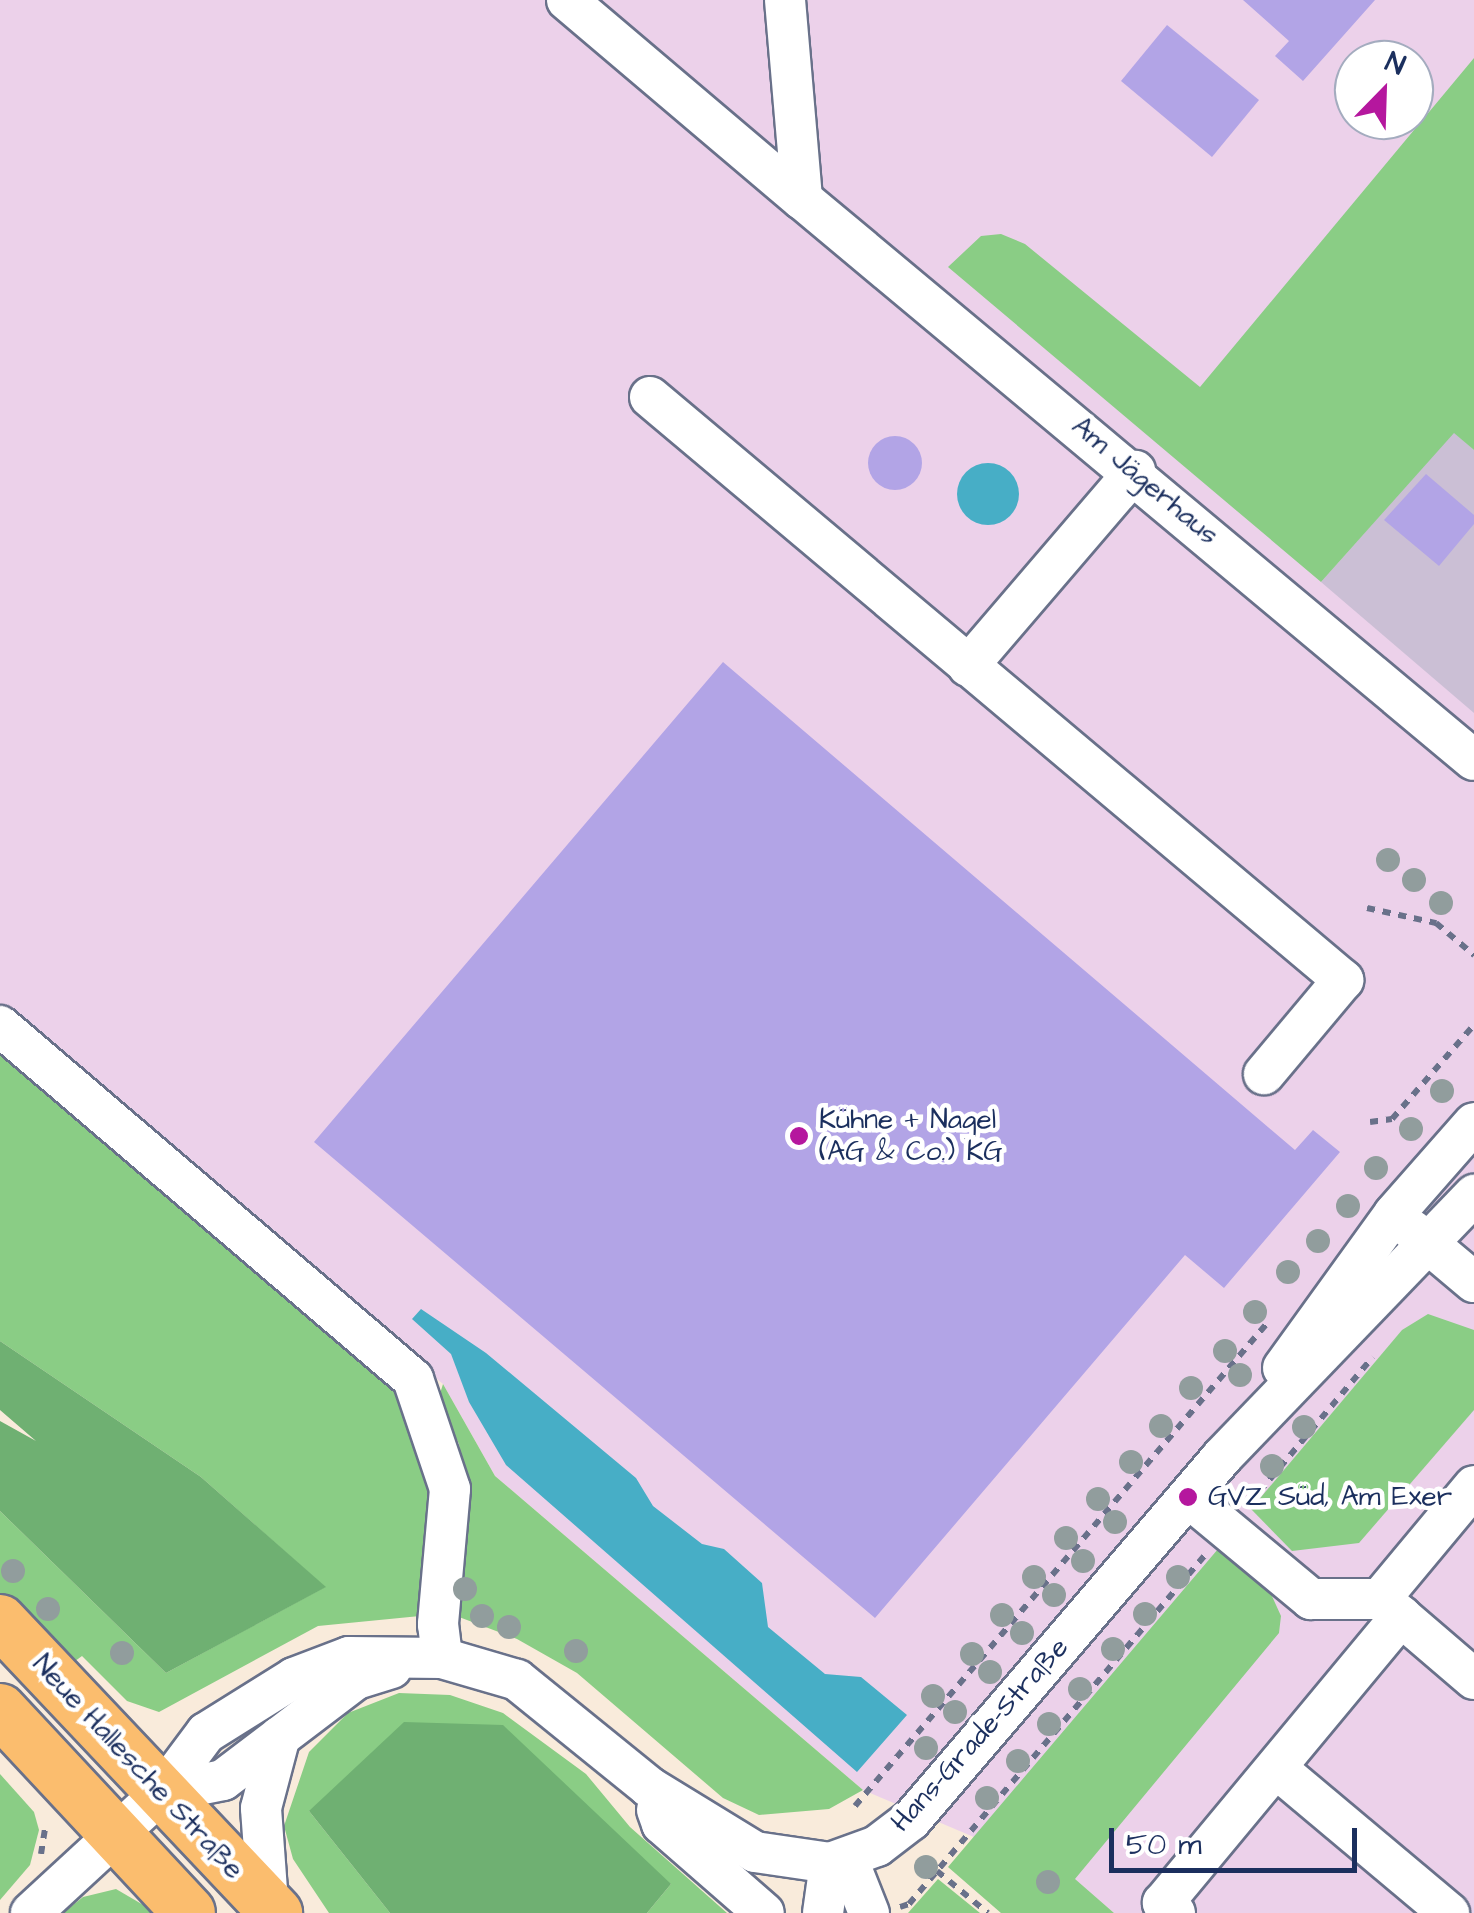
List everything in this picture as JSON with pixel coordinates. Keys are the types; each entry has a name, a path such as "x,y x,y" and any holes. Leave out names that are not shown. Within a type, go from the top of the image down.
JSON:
{"main road":[{"name":"Neue Hallesche Straße","path":"0,1622 272,1909"},
{"path":"0,1710 189,1913"}],"street":[{"name":"Am Jägerhaus","path":"567,0 806,203 1134,471 1474,760"},
{"path":"785,0 806,203"},
{"path":"650,397 1343,980 1264,1074"},
{"path":"968,666 1134,471"},
{"path":"0,1026 412,1380 450,1489 434,1658"},
{"name":"Hans-Grade-Straße","path":"1222,1457 1394,1214 1474,1123"},
{"name":"Hans-Grade-Straße","path":"839,1862 911,1820 1222,1457 1474,1195"},
{"path":"1394,1214 1474,1282"},
{"path":"1175,1913 1163,1903 1276,1768 1474,1486"},
{"path":"1188,1497 1311,1599 1391,1608 1474,1679"},
{"path":"32,1913 162,1792 206,1733 294,1678 349,1658 434,1658 517,1680 650,1787 755,1852 839,1862"},
{"path":"162,1792 223,1780 356,1679 434,1658"},
{"path":"272,1909 262,1808 280,1736"},
{"path":"1276,1768 1449,1913"},
{"path":"650,1787 662,1824 764,1913"},
{"path":"839,1862 868,1912"},
{"path":"823,1913 839,1862"}],"path":[{"path":"1367,908 1436,924 1474,955"},
{"path":"1370,1122 1392,1119 1474,1026"},
{"path":"855,1806 1279,1309"},
{"path":"868,1912 910,1904 1386,1341"},
{"path":"936,1871 988,1913"}],"shaded area":[{"path":"0,0 1474,0 1474,1913 1114,1913 1075,1880 863,1790 495,1476 443,1384 0,1012"},
{"path":"1454,432 1474,450 1474,713 1321,582"}],"green space":[{"path":"1474,58 1474,450 1454,433 1321,582 948,267 981,236 1001,234 1025,244 1200,387 1406,140 1434,140 1434,106"},
{"path":"0,1045 392,1378 439,1475 420,1616 318,1626 159,1712 127,1701 82,1656 67,1667 0,1597 0,1511 166,1673 325,1587 201,1477 0,1341"},
{"path":"1428,1314 1474,1330 1474,1410 1359,1543 1292,1551 1251,1509 1402,1330"},
{"path":"0,1341 201,1477 326,1587 166,1673 0,1511 0,1421 36,1441 0,1410"},
{"path":"443,1384 495,1476 863,1790 829,1809 759,1815 723,1798 577,1673 517,1639 459,1617 465,1488 459,1444 438,1400"},
{"path":"1218,1549 1266,1583 1281,1616 1279,1633 1075,1879 1114,1913 1001,1913 948,1867"},
{"path":"399,1693 450,1695 503,1713 586,1774 630,1827 727,1913 647,1913 671,1884 309,1811 390,1913 329,1913 293,1859 284,1826 309,1752 348,1713"},
{"path":"404,1722 503,1725 671,1884 647,1913 390,1913 309,1811"},
{"path":"0,1774 34,1812 39,1830 30,1865 0,1900"},
{"path":"938,1879 980,1913 908,1913"},
{"path":"116,1889 157,1913 63,1913 83,1897"}],"water":[{"path":"988,463 1010,472 1019,494 1010,516 988,525 966,516 957,494 966,472"},
{"path":"421,1309 486,1353 636,1478 653,1506 702,1544 724,1549 762,1583 768,1627 825,1674 861,1677 907,1715 857,1772 506,1465 469,1402 451,1354 412,1319"}],"building":[{"path":"1243,0 1375,0 1339,40 1334,40 1334,46 1303,81 1275,56 1289,41"},
{"path":"1167,25 1259,100 1212,157 1121,81"},
{"path":"895,436 914,444 922,463 914,482 895,490 876,482 868,463 876,444"},
{"path":"1426,474 1474,515 1474,524 1439,566 1384,520"},
{"name":"Kühne + Nagel (AG & Co.) KG","path":"723,662 1295,1150 1313,1130 1340,1152 1224,1288 1185,1255 875,1618 314,1142"}],"place":[{"name":"Kühne + Nagel (AG & Co.) KG","path":"799,1136"},
{"name":"GVZ Süd, Am Exer","path":"1188,1497"}]}
